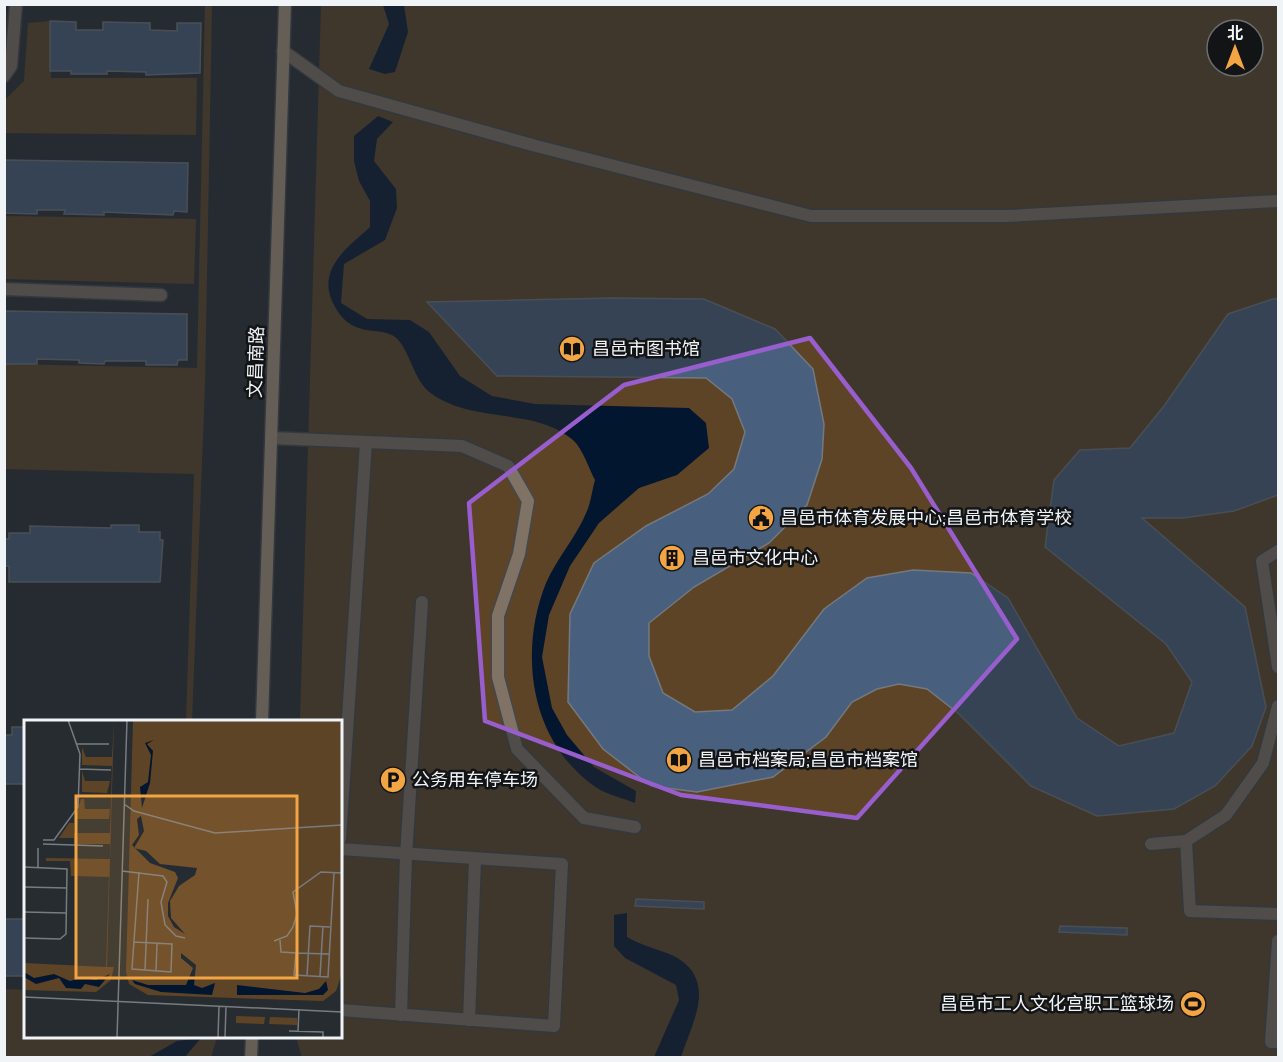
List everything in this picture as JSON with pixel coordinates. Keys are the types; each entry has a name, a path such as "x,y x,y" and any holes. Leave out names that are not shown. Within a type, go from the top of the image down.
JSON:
{"street":[{"path":"4,76 10,66 16,4"},
{"name":"文昌南路","path":"262,720 285,4"},
{"path":"283,51 339,91 536,147 811,216 1007,216 1278,201"},
{"path":"4,289 161,295"},
{"path":"272,438 462,446 508,466 528,501 519,554 498,616 498,677 517,749 584,818 635,827"},
{"path":"342,808 366,442"},
{"path":"1278,551 1262,561 1278,667"},
{"path":"401,1015 406,856 422,602"},
{"path":"1151,844 1186,841 1226,814 1263,763 1278,706"},
{"path":"1186,841 1190,911 1278,914"},
{"path":"342,849 406,856 562,864 554,1026 342,1010"},
{"path":"469,1020 475,860"},
{"path":"1278,941 1271,1042 1278,1042"},
{"path":"251,1058 252,1038"}],"highlighted area":[{"path":"810,338 911,468 1017,639 857,818 681,795 485,721 469,503 624,385"}],"shaded area":[{"path":"205,5 212,5 205,385 192,720 186,720 194,474 5,469 4,364 197,368"},
{"path":"321,5 1278,5 1278,1057 302,1058 296,1038 342,1038 342,720 300,720"},
{"path":"50,21 51,78 197,78 196,135 5,133 5,100 24,81 28,23"},
{"path":"5,216 196,219 194,284 5,279"},
{"path":"4,989 24,990 24,1038 217,1038 211,1057 5,1057"}],"water":[{"path":"383,5 404,5 408,32 395,72 385,74 369,69 389,24"},
{"path":"378,116 393,122 377,139 374,161 396,189 397,208 385,240 344,264 341,303 367,319 410,320 429,332 460,376 492,396 535,404 689,408 706,423 709,448 677,475 639,488 599,523 570,566 549,615 542,657 552,708 567,735 594,767 636,791 635,803 597,788 574,769 557,747 544,722 536,695 532,667 537,610 546,583 587,511 595,480 580,448 558,430 541,423 467,409 432,394 420,381 398,340 388,333 360,329 352,325 341,316 332,301 329,278 332,268 345,251 370,227 370,201 359,181 354,161 354,136"},
{"path":"627,913 627,937 674,956 687,966 695,977 699,989 696,1016 681,1057 654,1057 679,1000 676,985 625,958 614,946 614,915"},
{"path":"201,1038 185,1057 149,1057 177,1041"}],"building":[{"path":"50,21 76,22 76,30 103,30 103,22 150,23 150,30 177,31 177,23 201,23 200,73 146,75 146,72 107,71 107,74 71,74 71,71 50,71"},
{"path":"4,160 188,163 187,212 174,211 173,215 104,212 104,215 64,214 65,210 37,210 37,214 4,213"},
{"name":"昌邑市文化中心","path":"611,298 704,299 775,329 813,369 824,424 822,459 807,505 769,543 694,587 649,623 649,656 663,693 695,712 732,710 773,676 824,609 867,578 913,570 971,573 1008,598 1077,718 1119,746 1174,733 1192,682 1166,644 1045,547 1054,480 1080,450 1130,448 1164,406 1228,314 1278,299 1278,495 1234,511 1183,518 1142,518 1245,607 1266,707 1252,746 1215,786 1174,809 1097,816 1031,786 959,714 927,689 899,684 877,689 852,702 826,737 773,777 697,792 651,786 603,749 568,702 570,614 594,563 646,526 708,494 734,469 745,432 732,399 706,378 497,376 427,302"},
{"path":"4,311 187,314 187,360 178,360 177,365 146,365 146,361 105,361 104,364 79,363 79,360 37,359 37,364 4,364"},
{"path":"111,525 139,525 139,532 160,532 160,540 163,540 160,582 9,582 9,566 5,566 5,539 9,539 9,533 30,533 30,526 111,528"},
{"path":"12,727 24,727 24,784 4,784 4,735 12,735"},
{"path":"636,899 704,902 704,909 635,906"},
{"path":"4,919 24,919 24,976 4,976"},
{"path":"1060,926 1127,928 1127,935 1059,932"}],"place":[{"name":"昌邑市图书馆","path":"572,349"},
{"name":"昌邑市体育发展中心;昌邑市体育学校","path":"761,518"},
{"name":"昌邑市文化中心","path":"672,558"},
{"name":"昌邑市档案局;昌邑市档案馆","path":"679,760"},
{"name":"公务用车停车场","path":"393,780"},
{"name":"昌邑市工人文化宫职工篮球场","path":"1193,1004"}]}
